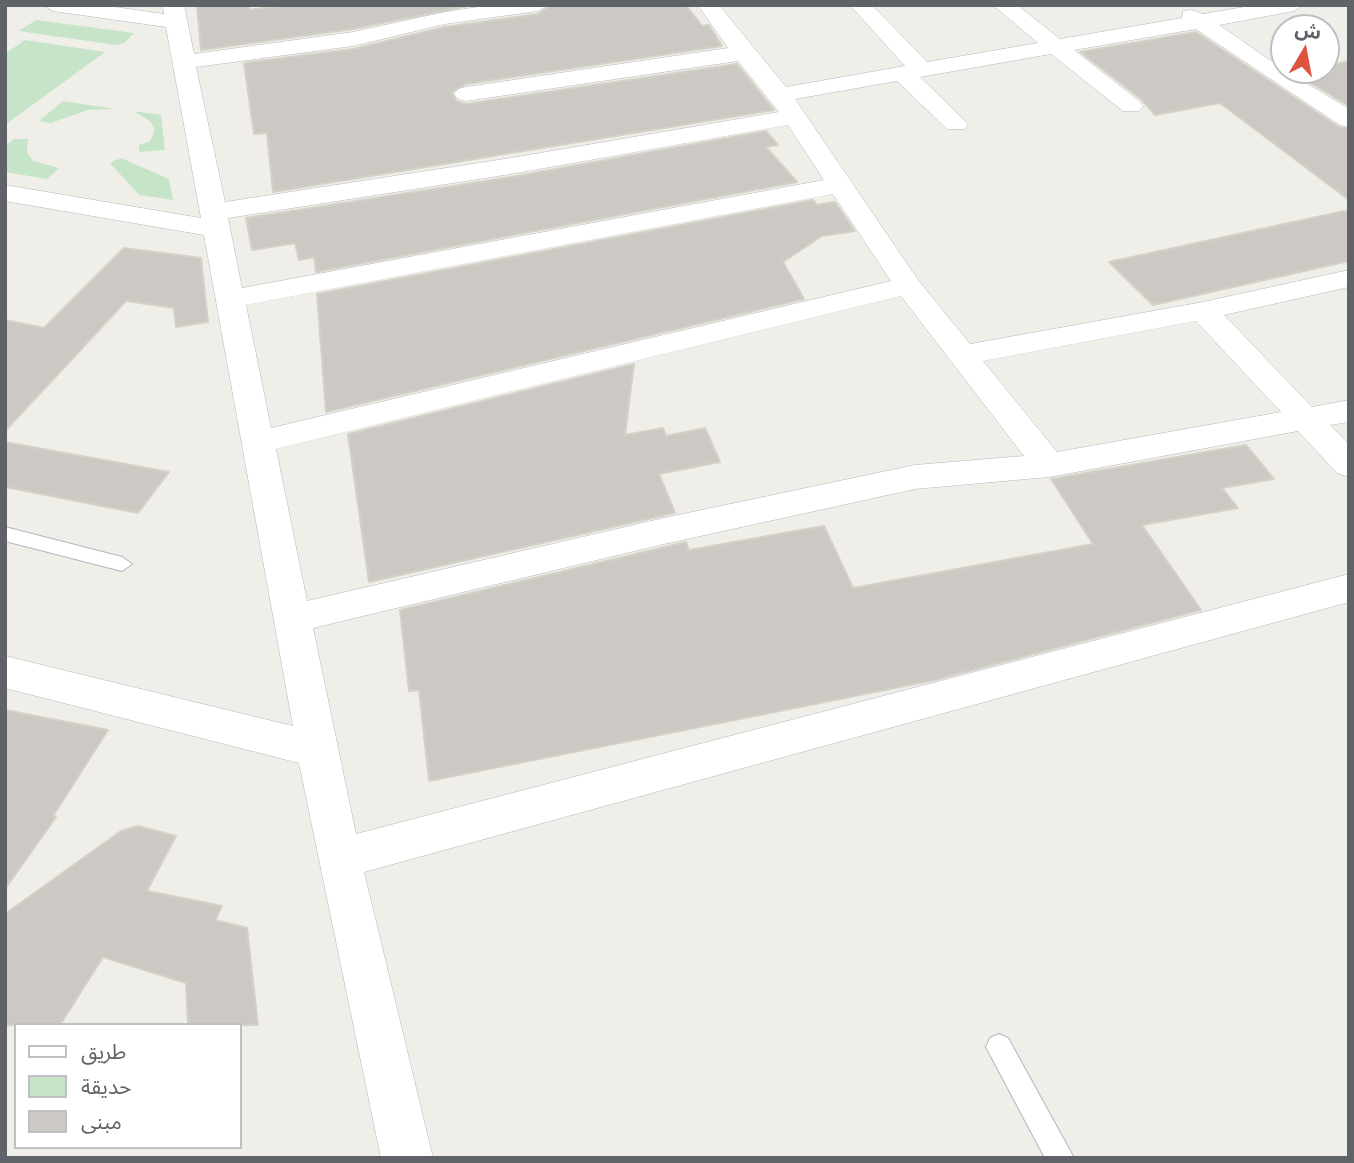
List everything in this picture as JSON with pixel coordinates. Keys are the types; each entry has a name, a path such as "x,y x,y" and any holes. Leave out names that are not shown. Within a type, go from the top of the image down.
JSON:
{"street":[{"path":"52,5 174,13 339,859 407,1158"},
{"path":"185,62 353,39 445,18 538,5"},
{"path":"709,5 743,53 788,105 908,286 1049,466"},
{"path":"860,5 956,124"},
{"path":"1003,5 1131,106"},
{"path":"1176,5 1349,120"},
{"path":"5,193 214,220 512,166 788,105 913,72 1294,5"},
{"path":"466,94 743,53"},
{"path":"230,299 841,185"},
{"path":"962,355 1203,311 1349,278"},
{"path":"258,443 908,286"},
{"path":"1203,311 1349,465"},
{"path":"291,619 664,531 915,477 1049,466 1349,411"},
{"path":"339,859 1349,588"},
{"path":"5,672 318,750"}],"lane":[{"path":"5,534 122,564"},
{"path":"999,1047 1060,1158"}],"green space":[{"path":"36,20 134,33 124,43 116,45 19,31"},
{"path":"25,40 105,52 5,125 5,54"},
{"path":"63,101 115,109 88,110 51,123 39,121"},
{"path":"133,111 161,115 165,150 139,152 139,145 150,141 155,130 150,121"},
{"path":"14,139 28,139 27,152 33,161 59,168 47,179 5,172 5,146"},
{"path":"121,158 169,179 173,200 139,195 110,163"}],"building":[{"path":"197,5 249,5 250,10 285,5 472,5 353,29 201,50"},
{"path":"551,5 686,5 702,26 709,25 722,46 466,84 452,92 456,101 466,104 737,64 774,110 273,192 267,133 254,134 244,63 353,49 445,27 538,14"},
{"path":"1196,32 1270,81 1270,84 1274,84 1339,127 1349,129 1349,200 1220,103 1155,115 1141,99 1080,52"},
{"path":"1349,61 1349,106 1312,84 1340,84 1340,63"},
{"path":"766,131 778,145 766,147 797,182 316,272 314,257 299,260 295,243 252,250 246,218 511,177"},
{"path":"813,200 817,205 835,202 855,231 822,236 783,262 804,299 326,412 317,294"},
{"path":"1349,210 1349,261 1153,305 1109,262"},
{"path":"124,248 201,258 208,322 176,327 174,308 126,301 5,431 5,320 44,328"},
{"path":"634,364 625,435 663,428 666,436 705,428 720,462 659,474 675,513 369,582 348,434"},
{"path":"5,442 169,472 138,513 5,487"},
{"path":"1246,445 1274,479 1222,488 1238,508 1142,525 1201,610 935,680 429,781 419,690 409,691 400,610 686,542 689,550 824,526 853,588 1093,544 1051,479"},
{"path":"5,710 108,730 53,816 56,817 5,889"},
{"path":"138,826 176,836 147,891 222,906 215,920 247,928 258,1025 188,1023 186,983 103,957 61,1023 5,1025 5,914 121,831"}]}
